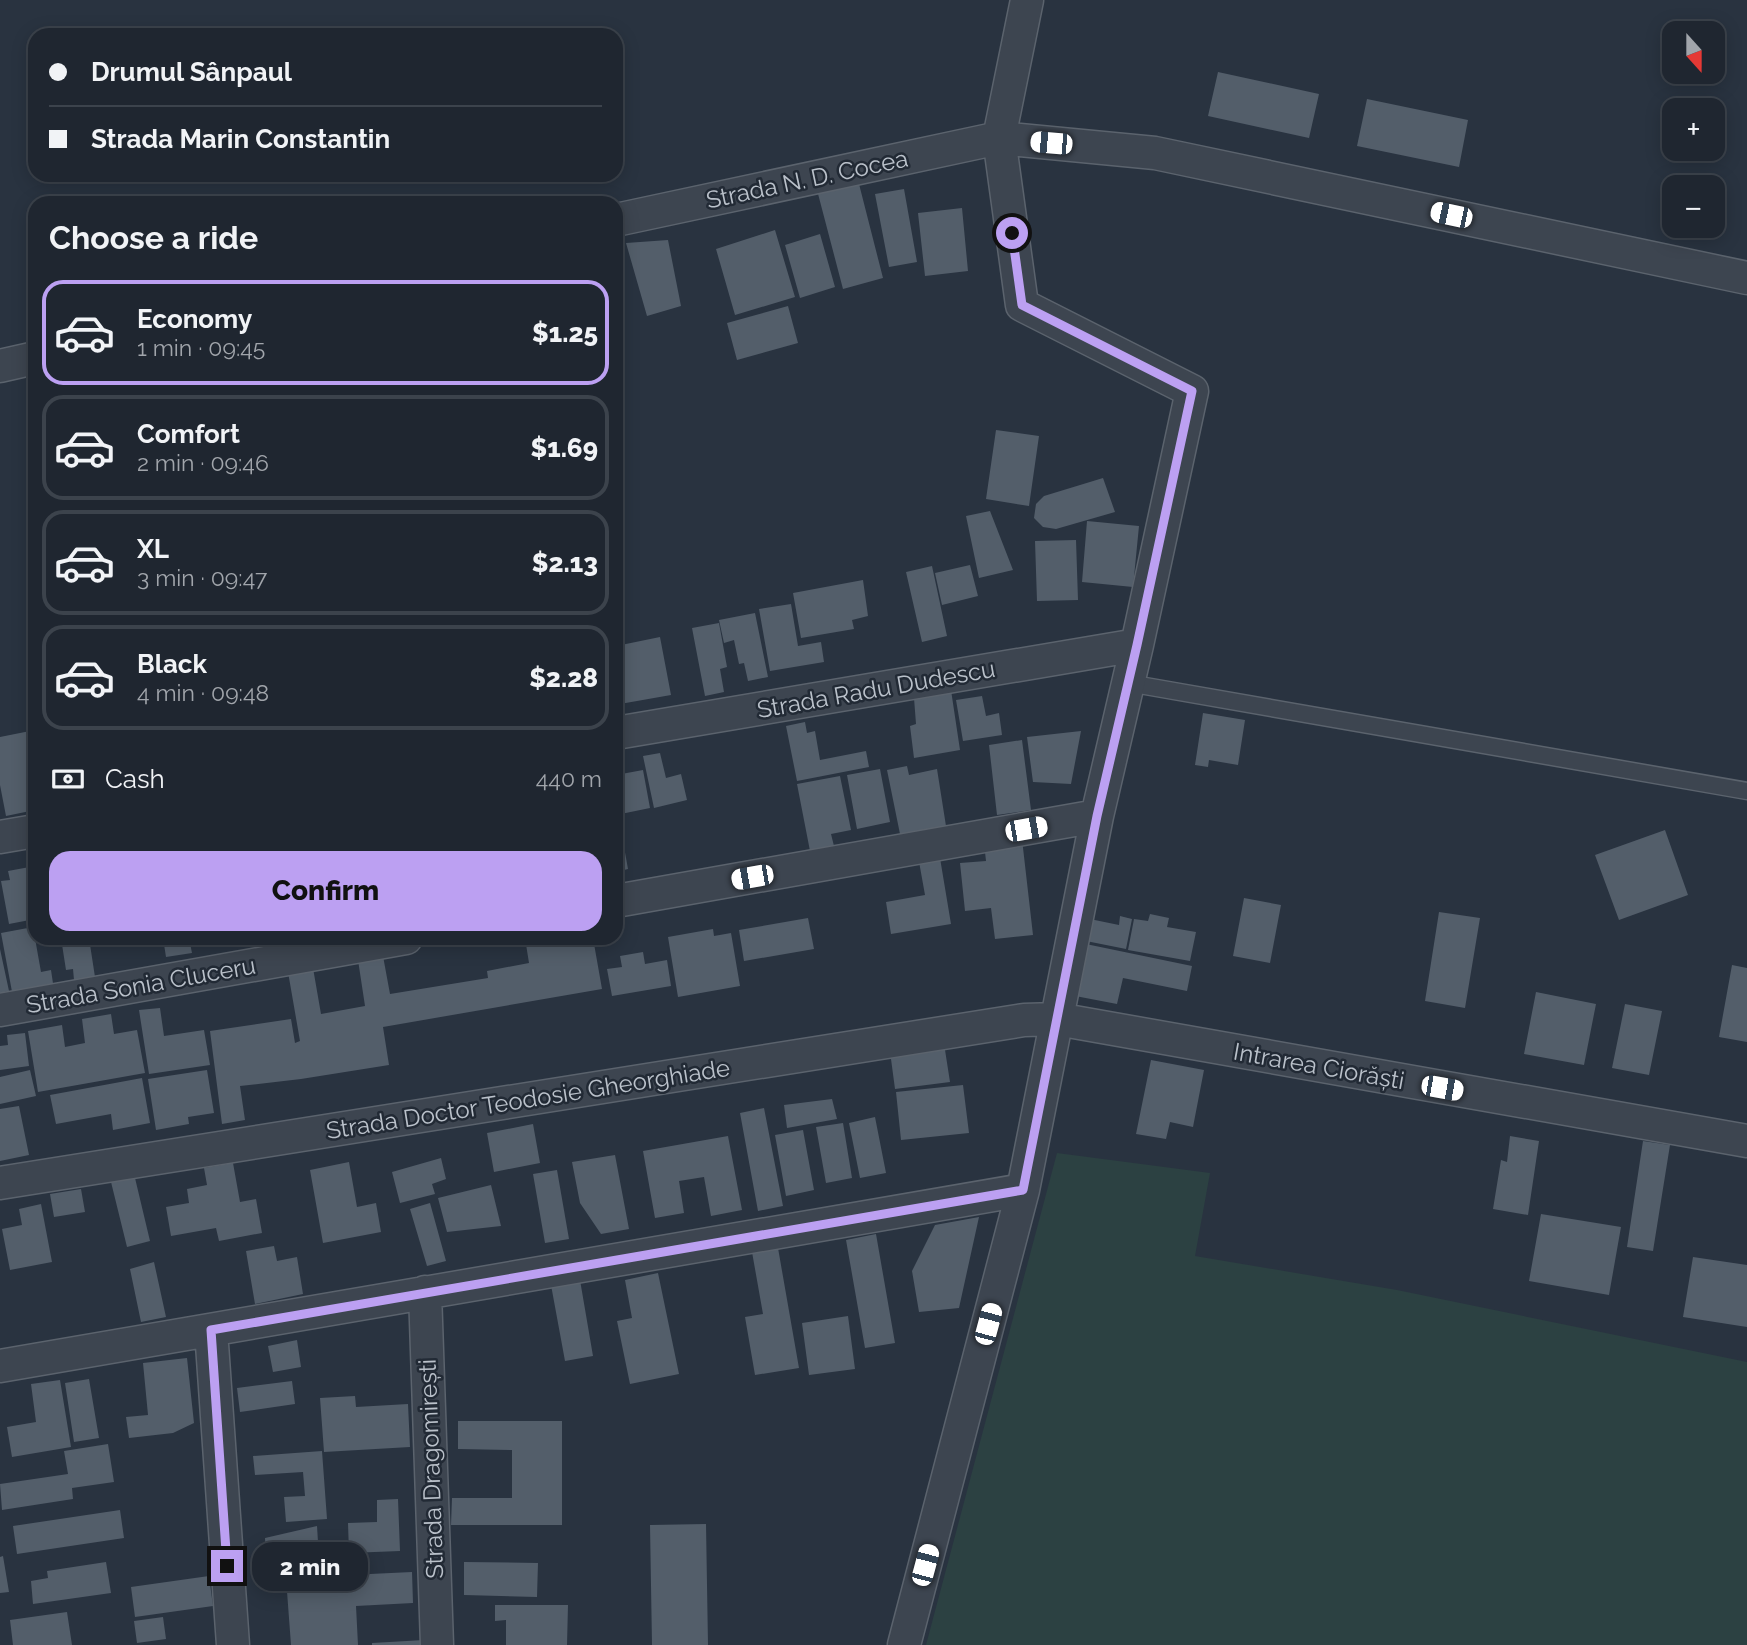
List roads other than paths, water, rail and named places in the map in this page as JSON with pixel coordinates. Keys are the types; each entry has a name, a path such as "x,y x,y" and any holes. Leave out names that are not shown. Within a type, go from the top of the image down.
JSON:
{"street":[{"path":"904,1645 1023,1190 1097,816 1192,391 1022,305 999,138 1027,0"},
{"name":"Strada N. D. Cocea","path":"623,219 999,138 1155,153 1747,278"},
{"path":"0,366 28,360"},
{"name":"Strada Radu Dudescu","path":"623,732 1137,645"},
{"path":"623,900 1097,816"},
{"path":"0,837 28,832"},
{"name":"Strada Sonia Cluceru","path":"0,1010 367,945"},
{"name":"Intrarea Ciorăști","path":"1057,1019 1747,1141"},
{"name":"Strada Doctor Teodosie Gheorghiade","path":"0,1183 996,1024 1057,1019"},
{"path":"0,1366 1023,1190"},
{"name":"Strada Dragomirești","path":"425,1292 437,1645"},
{"path":"211,1330 233,1645"}],"lane":[{"path":"1128,683 1747,791"}]}
